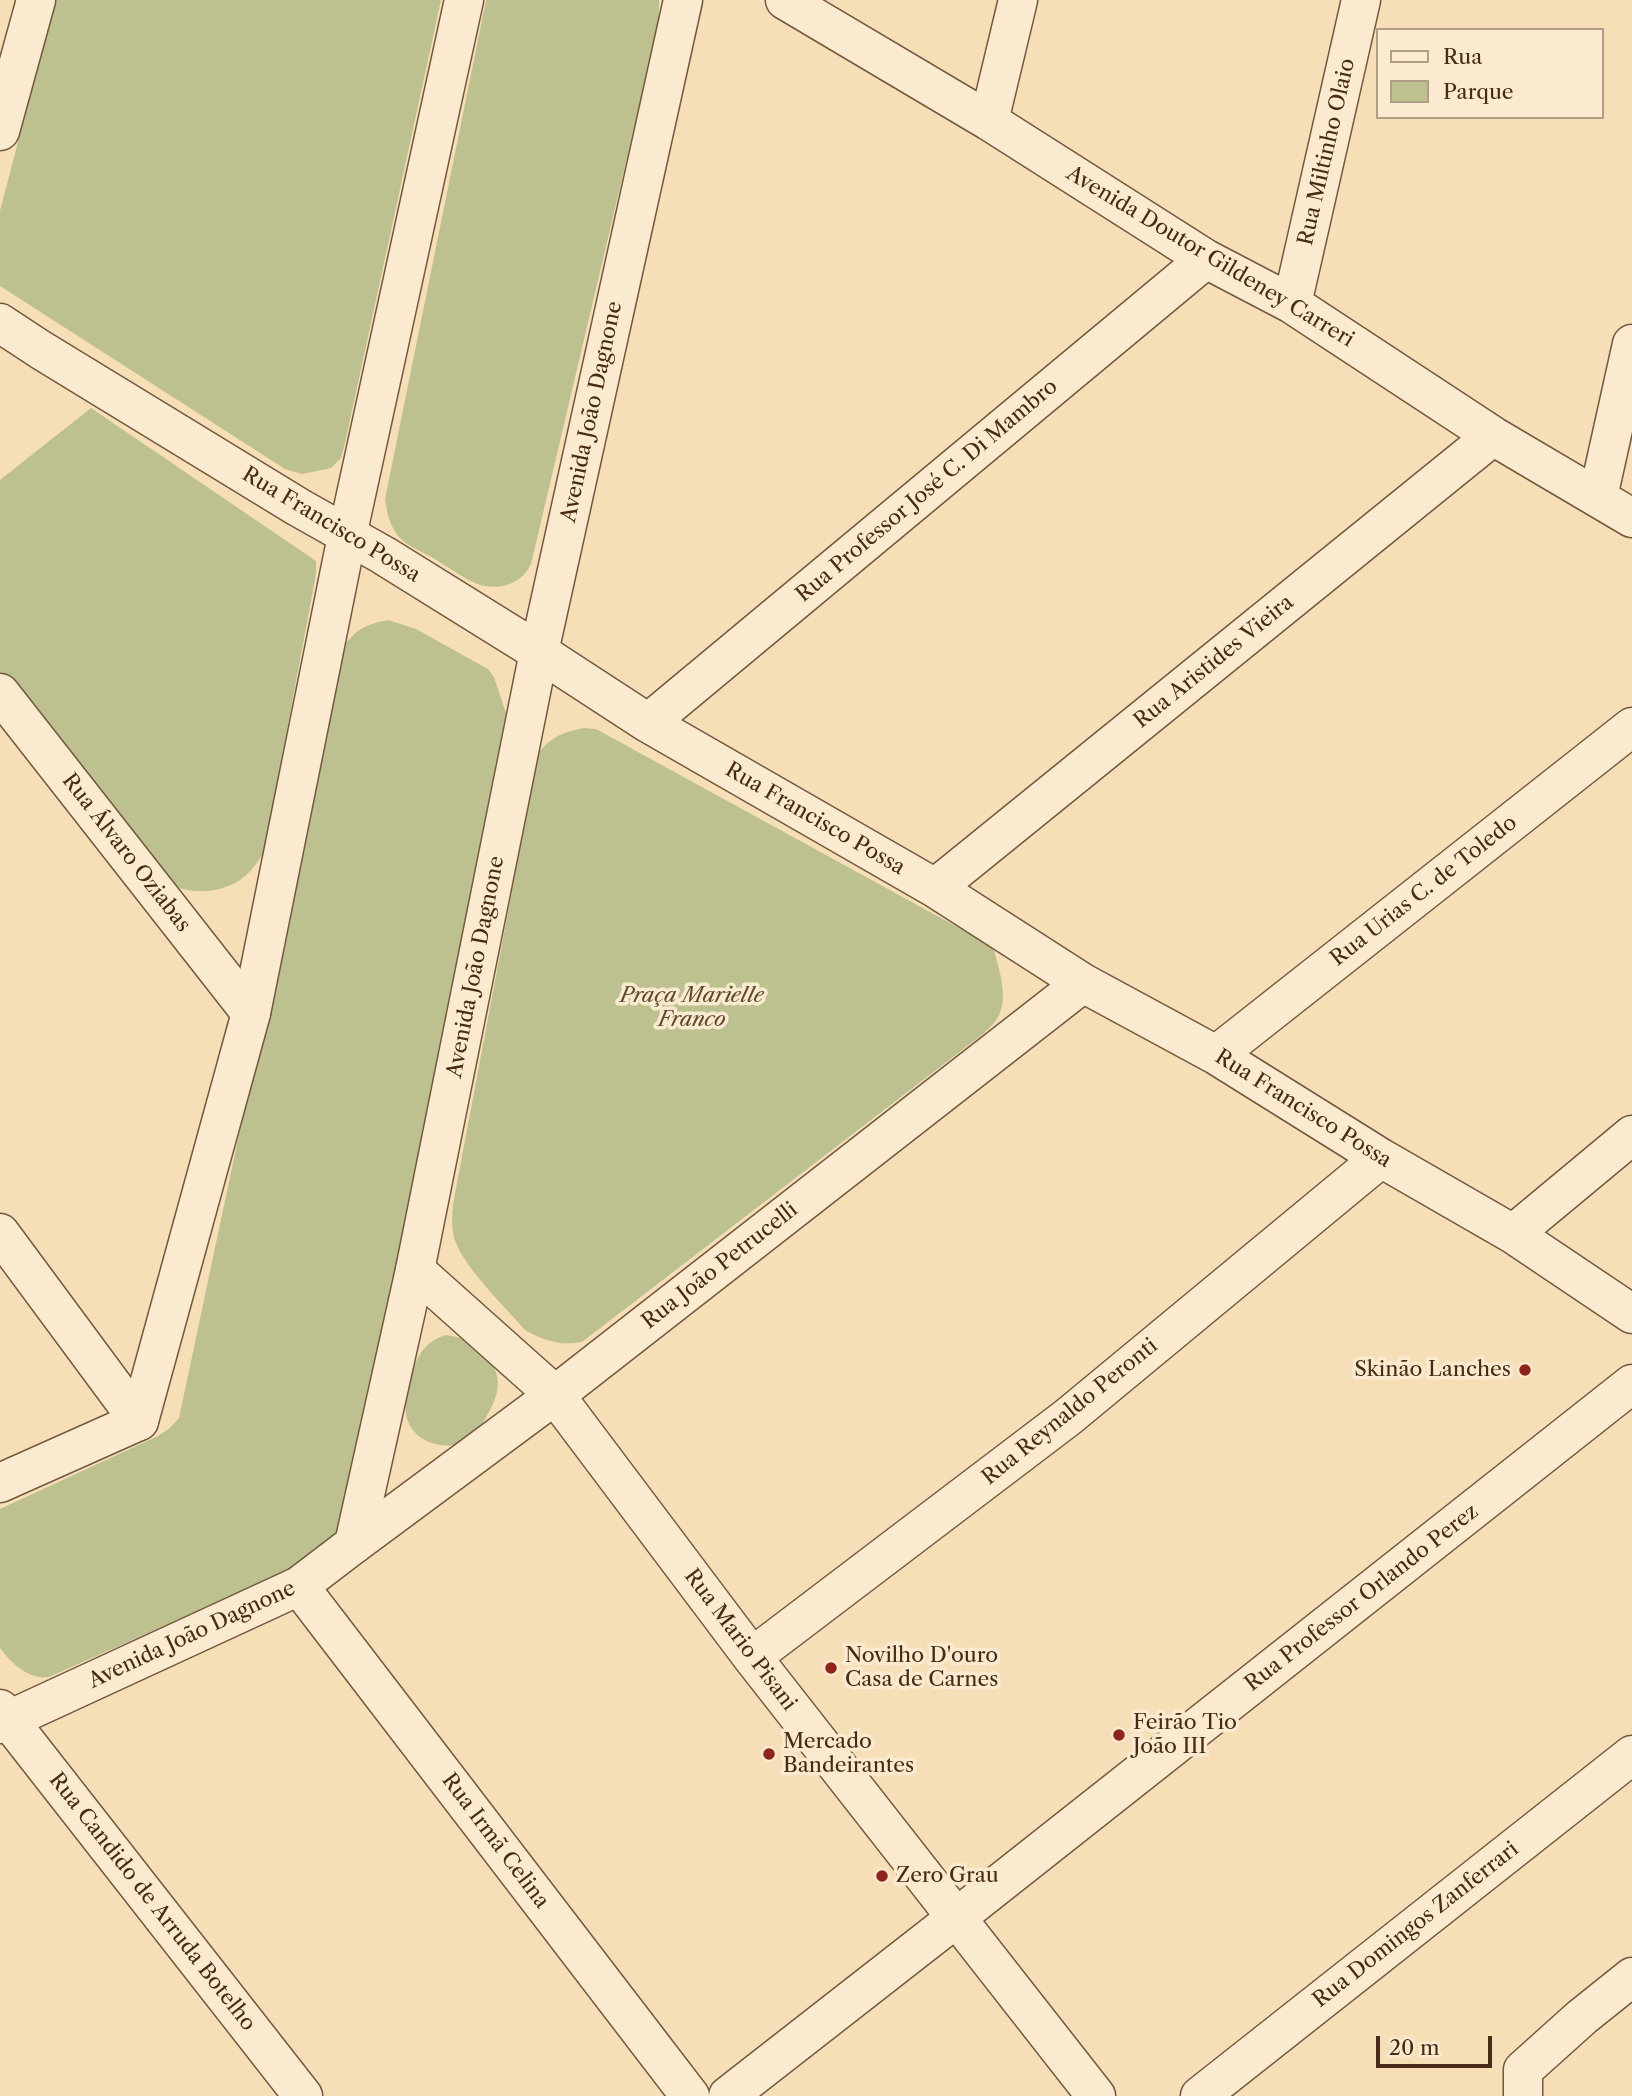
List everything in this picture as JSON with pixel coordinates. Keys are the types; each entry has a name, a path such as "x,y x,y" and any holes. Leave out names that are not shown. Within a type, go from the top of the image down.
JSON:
{"street":[{"path":"0,131 36,0"},
{"path":"139,1421 251,1013 348,536 464,0"},
{"name":"Avenida João Dagnone","path":"3,1717 299,1586 355,1544 415,1270 539,652 683,0"},
{"name":"Avenida Doutor Gildeney Carreri","path":"785,0 989,121 1206,259 1292,304 1493,436 1632,518"},
{"path":"989,121 1018,0"},
{"name":"Rua Miltinho Olaio","path":"1292,304 1362,0"},
{"name":"Rua Professor José C. Di Mambro","path":"648,723 1206,259"},
{"name":"Rua Francisco Possa","path":"0,323 383,555 648,723 935,888 1083,983 1216,1055 1381,1158 1513,1234 1632,1314"},
{"path":"1598,497 1632,344"},
{"name":"Rua Aristides Vieira","path":"935,888 1493,436"},
{"name":"Rua Álvaro Oziabas","path":"0,693 251,1013"},
{"name":"Rua Urias C. de Toledo","path":"1216,1055 1632,727"},
{"name":"Rua João Petrucelli","path":"355,1544 555,1395 1083,983"},
{"path":"1513,1234 1632,1135"},
{"name":"Rua Reynaldo Peronti","path":"752,1657 1069,1417 1381,1158"},
{"path":"0,1233 139,1421"},
{"name":"Rua Mario Pisani","path":"415,1270 555,1395 752,1657 1096,2096"},
{"name":"Rua Professor Orlando Perez","path":"729,2096 1632,1384"},
{"path":"0,1483 139,1421"},
{"name":"Rua Irmã Celina","path":"299,1586 690,2096"},
{"name":"Rua Candido de Arruda Botelho","path":"3,1717 303,2096"},
{"name":"Rua Domingos Zanferrari","path":"1200,2096 1632,1755"},
{"path":"1523,2083 1582,2017 1632,1977"}],"green space":[{"path":"55,0 441,0 345,443 341,458 331,468 302,474 285,469 0,286 0,211"},
{"path":"486,0 659,0 659,22 531,564 515,582 491,587 470,581 404,542 392,525 385,499"},
{"path":"91,408 316,561 316,574 264,853 241,879 218,889 188,890 162,878 0,672 0,480"},
{"path":"388,620 416,629 488,669 494,677 506,713 343,1529 306,1563 49,1677 34,1676 15,1665 0,1648 0,1509 158,1436 179,1418 342,648 362,629"},
{"name":"Praça Marielle Franco","path":"583,728 596,729 970,934 994,950 1003,1001 997,1019 983,1034 582,1342 560,1343 525,1330 487,1288 461,1253 453,1234 452,1219 538,753 558,736"},
{"path":"445,1335 466,1340 479,1349 495,1370 498,1386 493,1403 477,1433 461,1444 452,1445 434,1444 419,1436 410,1425 406,1411 415,1363 429,1343"}],"place":[{"name":"Skinão Lanches","path":"1525,1370"},
{"name":"Novilho D'ouro Casa de Carnes","path":"831,1668"},
{"name":"Feirão Tio João III","path":"1119,1735"},
{"name":"Mercado Bandeirantes","path":"769,1754"},
{"name":"Zero Grau","path":"882,1876"}]}
